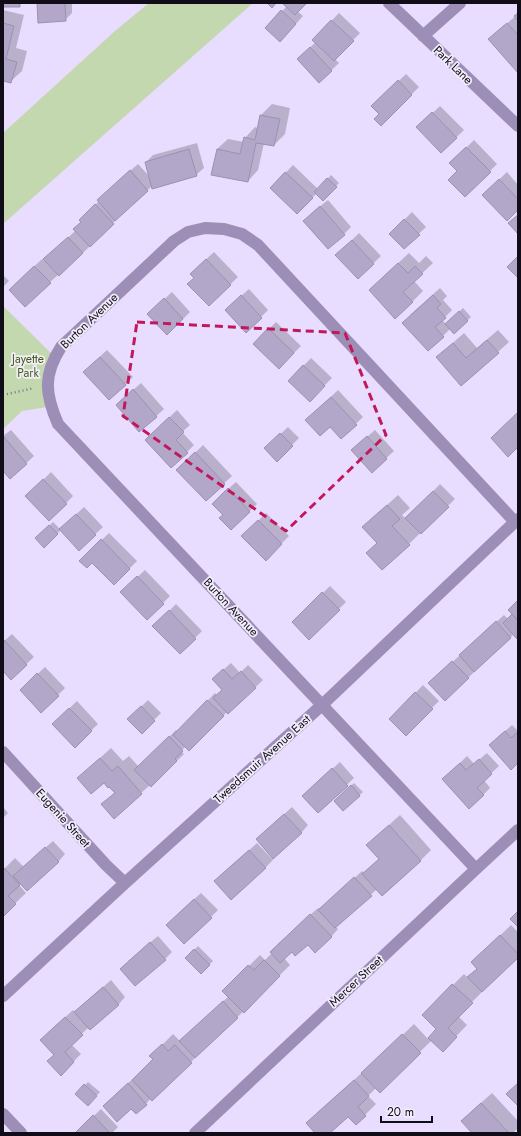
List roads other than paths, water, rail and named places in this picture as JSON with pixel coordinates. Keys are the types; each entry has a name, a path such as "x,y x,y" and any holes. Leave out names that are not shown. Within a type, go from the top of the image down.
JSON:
{"street":[{"name":"Park Lane","path":"389,3 518,126"},
{"path":"423,36 460,3"},
{"name":"Burton Avenue","path":"476,869 58,424 49,399 48,373 53,359 61,347 174,241 188,232 205,228 224,229 242,234 258,245 516,521"},
{"name":"Tweedsmuir Avenue East","path":"3,996 125,883 322,705 516,521"},
{"name":"Eugenie Street","path":"3,752 106,865 125,883"},
{"name":"Mercer Street","path":"195,1133 518,830"},
{"path":"3,1114 21,1133"}],"park label":[{"name":"Jayette Park","path":"28,366"}]}
